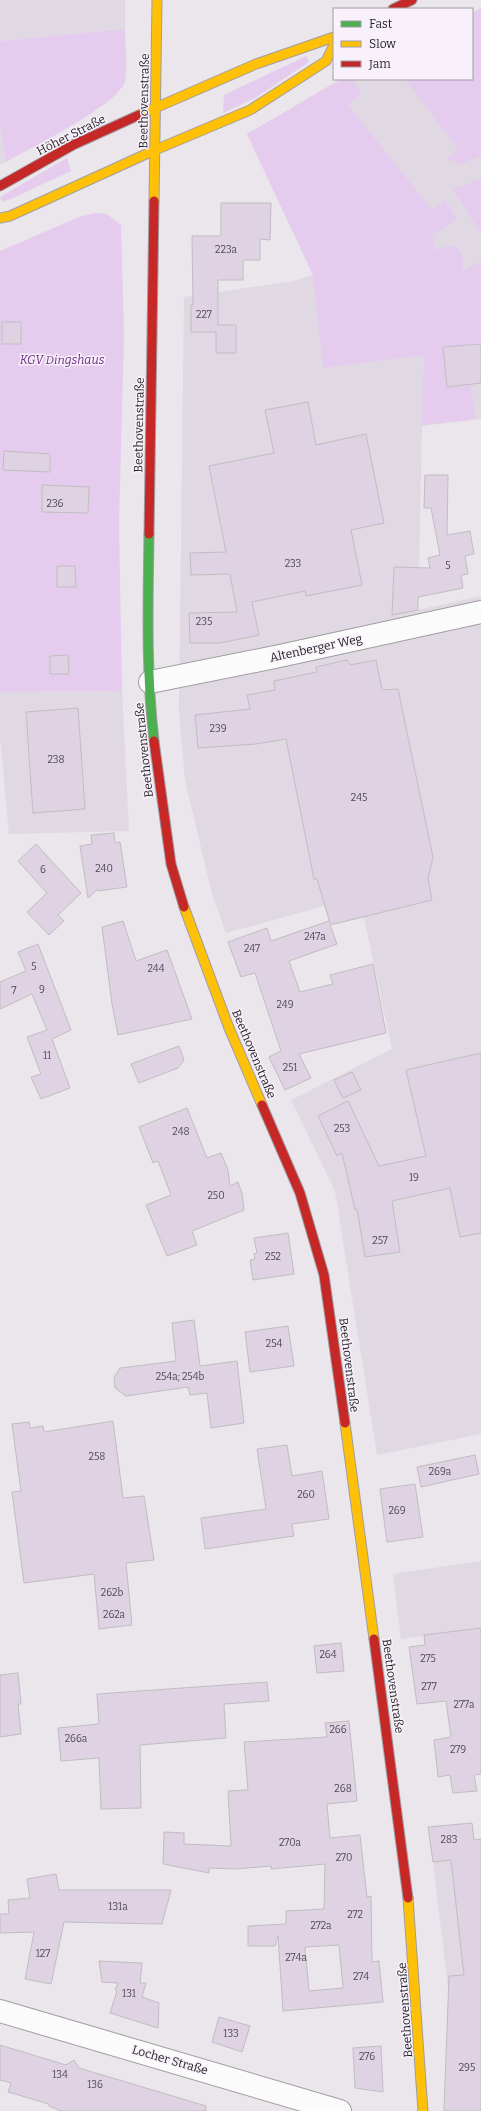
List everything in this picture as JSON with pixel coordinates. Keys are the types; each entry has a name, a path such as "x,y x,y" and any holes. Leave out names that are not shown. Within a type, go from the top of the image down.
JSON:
{"main road":[{"name":"Beethovenstraße","path":"157,0 148,607 151,719 158,780 172,864 182,902 229,1028 300,1193 324,1275 400,1823 411,1921 423,2111"},
{"path":"395,8 412,0"},
{"name":"Höher Straße","path":"0,186 73,145 155,108 256,64 333,37"},
{"path":"0,218 10,216 155,150 250,110 275,96 310,73 326,60 333,47"}],"street":[{"name":"Altenberger Weg","path":"150,682 481,612"},
{"name":"Locher Straße","path":"0,2011 340,2111"}],"shaded area":[{"path":"0,0 125,0 125,29 0,41"},
{"path":"481,8 481,419 422,426 418,610 481,596 481,1434 377,1455 335,1191 291,1100 392,1049 364,917 337,924 336,922 330,923 324,906 226,933 212,894 185,780 179,712 184,297 294,281 313,275 247,134 339,80 473,80 473,12"},
{"path":"0,126 6,162 0,165"},
{"path":"122,691 129,831 9,834 0,738 0,692"},
{"path":"481,1561 481,1628 401,1639 393,1574"},
{"path":"481,1857 481,2019 448,2019 448,1988 433,1862"}],"green space":[{"path":"481,8 481,156 461,164 446,159 458,149 406,80 473,80 473,12"},
{"path":"125,29 126,76 125,81 119,91 108,102 72,125 6,162 0,126 0,41"},
{"path":"306,56 309,62 255,98 223,113 224,95"},
{"path":"339,80 354,80 361,94 348,105 432,210 445,200 457,219 432,235 436,251 442,247 448,246 458,249 463,258 461,272 481,261 481,343 444,347 471,384 475,419 422,425 424,355 323,368 313,275 247,134"},
{"path":"67,158 71,171 2,202 0,197"},
{"path":"481,179 481,230 479,231 453,189"},
{"name":"KGV Dingshaus","path":"95,213 107,214 121,225 124,334 119,523 122,691 0,692 0,251 79,217"}],"building":[{"path":"221,203 271,203 270,240 260,239 260,260 243,260 243,280 218,280 218,325 236,325 236,353 216,353 216,332 191,332 191,305 193,305 192,236 221,236"},
{"path":"2,322 21,322 21,344 2,344"},
{"path":"481,344 481,383 447,387 443,347"},
{"path":"308,402 316,445 366,434 384,523 351,530 362,585 306,596 305,591 252,602 259,635 220,643 190,643 189,613 237,612 230,574 191,575 190,553 226,552 209,466 274,453 265,410"},
{"path":"4,451 50,454 50,472 3,470"},
{"path":"425,475 448,475 447,535 470,531 474,554 465,556 468,574 461,575 463,588 418,597 418,610 392,615 394,567 430,568 428,558 440,555 431,508 424,508"},
{"path":"42,485 89,487 88,513 42,512"},
{"path":"57,566 75,566 76,587 57,587"},
{"path":"68,655 69,674 50,674 50,656"},
{"path":"347,660 350,665 376,660 382,690 398,689 433,857 428,878 432,900 330,925 337,944 289,961 300,992 333,984 330,975 373,964 386,1033 299,1054 311,1078 285,1090 269,1057 281,1051 255,973 241,977 228,942 267,928 271,941 329,921 330,923 317,879 314,879 286,739 256,744 198,748 195,715 250,709 247,695 275,690 274,681 317,672 316,667"},
{"path":"78,708 85,809 33,813 26,712"},
{"path":"114,833 115,843 120,842 127,887 98,891 98,889 88,898 80,846 92,844 91,835"},
{"path":"36,844 81,893 58,915 64,921 49,935 27,912 47,893 18,861"},
{"path":"123,921 136,961 167,950 192,1019 118,1035 112,1004 102,927"},
{"path":"38,944 71,1030 52,1039 70,1088 41,1099 31,1077 41,1074 27,1037 47,1030 32,994 0,1009 0,982 26,971 18,952"},
{"path":"179,1046 184,1060 178,1068 139,1083 131,1064"},
{"path":"481,1053 481,1233 460,1237 450,1188 392,1201 400,1252 365,1257 357,1209 355,1210 342,1153 337,1156 318,1116 348,1101 379,1166 426,1156 406,1070"},
{"path":"352,1072 361,1090 343,1098 334,1080"},
{"path":"187,1108 207,1158 221,1153 228,1170 230,1186 238,1182 242,1193 244,1210 192,1231 197,1245 167,1256 146,1205 171,1195 158,1161 153,1163 139,1127"},
{"path":"288,1233 294,1274 253,1280 250,1260 255,1259 254,1254 257,1253 254,1238"},
{"path":"194,1320 200,1366 237,1361 244,1423 211,1428 207,1393 190,1395 188,1387 126,1396 115,1388 114,1377 120,1368 176,1361 172,1323"},
{"path":"288,1326 294,1366 250,1372 245,1332"},
{"path":"113,1421 123,1498 144,1496 154,1560 126,1563 132,1625 99,1629 94,1574 24,1583 12,1492 21,1491 12,1424 29,1422 30,1428 43,1426 44,1432"},
{"path":"287,1445 292,1476 322,1471 329,1519 292,1524 294,1536 205,1549 201,1518 266,1509 257,1449"},
{"path":"475,1455 479,1474 421,1487 417,1467"},
{"path":"415,1484 423,1537 387,1542 380,1489"},
{"path":"481,1628 481,1774 474,1775 477,1791 453,1793 450,1775 438,1777 434,1740 451,1737 446,1701 417,1704 409,1647 425,1645 424,1635"},
{"path":"341,1643 344,1671 317,1673 314,1646"},
{"path":"18,1673 21,1704 18,1704 21,1734 0,1737 0,1675"},
{"path":"267,1682 269,1701 224,1704 226,1738 140,1745 141,1808 101,1809 99,1758 61,1761 58,1728 99,1724 97,1694"},
{"path":"349,1721 357,1801 327,1804 330,1838 360,1835 367,1897 371,1896 372,1962 379,1961 383,2002 283,2011 278,1936 275,1946 248,1946 248,1926 286,1924 286,1911 324,1909 325,1864 271,1869 271,1866 235,1869 209,1868 209,1873 163,1864 164,1832 184,1833 184,1844 231,1846 228,1791 248,1790 244,1742 327,1737 325,1723","holes":["339,1945 343,1988 309,1991 305,1947"]},
{"path":"472,1823 474,1840 481,1839 481,2111 444,2111 449,1976 464,1975 451,1860 433,1862 428,1827"},
{"path":"56,1874 59,1890 171,1890 162,1924 64,1922 51,1984 25,1979 34,1932 0,1933 0,1914 9,1914 8,1900 30,1898 27,1879"},
{"path":"99,1961 142,1963 140,1983 146,1983 142,1997 159,2003 158,2028 110,2013 118,1983 102,1982"},
{"path":"219,2017 250,2026 242,2052 212,2042"},
{"path":"0,2045 66,2065 74,2060 79,2068 206,2106 206,2111 61,2111 49,2106 49,2104 8,2092 11,2083 0,2080"},
{"path":"381,2046 383,2092 355,2088 353,2048"}],"traffic: fast":[{"path":"149,534 149,664 151,715 154,741"}],"traffic: slow":[{"path":"154,201 157,0"},
{"path":"139,115 256,64 333,37"},
{"path":"0,218 10,216 155,150 250,110 326,61 333,47"},
{"path":"184,907 229,1028 262,1105"},
{"path":"345,1423 374,1639"},
{"path":"408,1898 423,2111"}],"traffic: jam":[{"path":"395,8 412,0"},
{"path":"0,186 73,145 139,115"},
{"path":"149,534 154,201"},
{"path":"154,741 171,864 184,907"},
{"path":"262,1105 300,1193 324,1275 345,1423"},
{"path":"374,1639 408,1898"}]}
